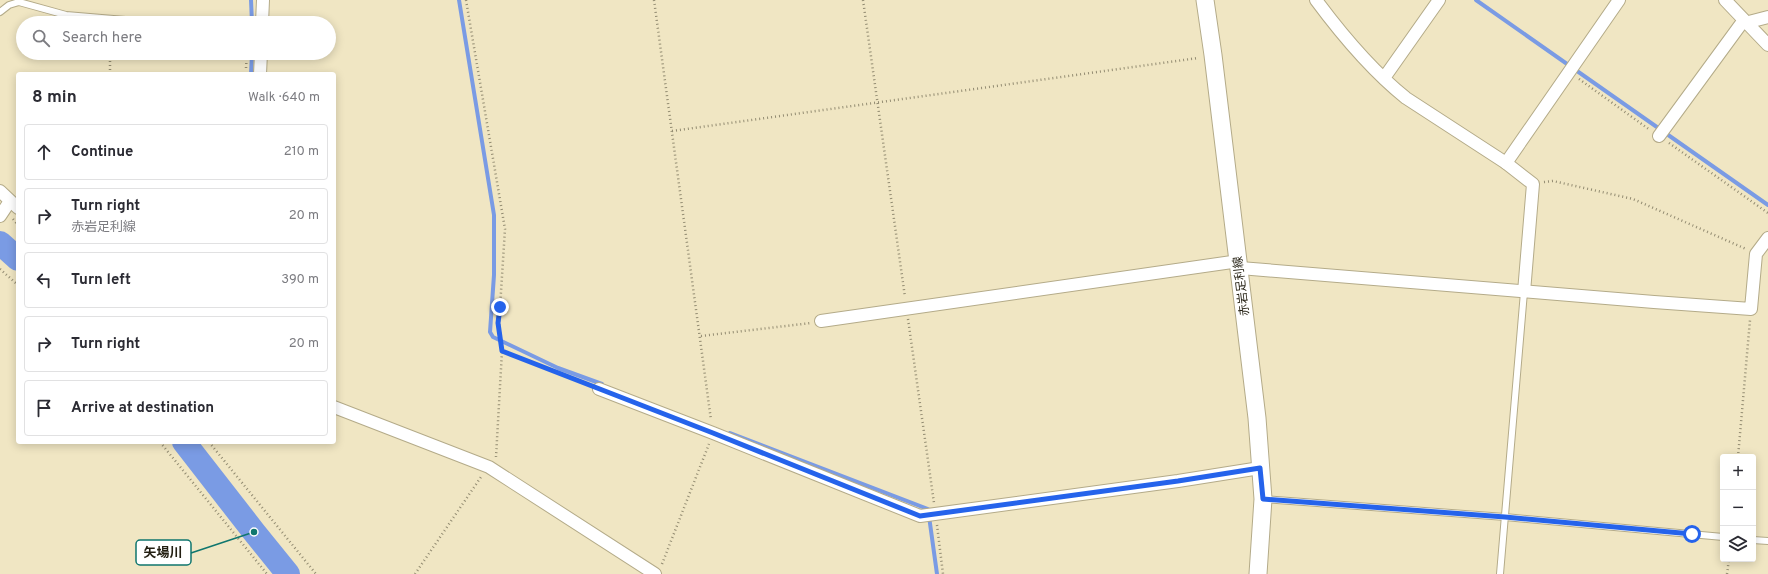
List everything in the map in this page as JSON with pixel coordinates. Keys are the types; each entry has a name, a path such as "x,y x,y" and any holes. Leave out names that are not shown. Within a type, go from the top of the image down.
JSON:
{"main road":[{"name":"赤岩足利線","path":"1205,0 1214,55 1256,410 1263,499 1258,574"}],"street":[{"path":"262,16 263,0"},
{"path":"1316,0 1342,34 1384,78 1406,98 1506,163 1533,184 1524,292"},
{"path":"1384,78 1439,0"},
{"path":"1506,163 1619,0"},
{"path":"1725,0 1768,45"},
{"path":"1659,135 1740,24 1768,17"},
{"path":"260,72 261,60"},
{"path":"0,191 14,204 0,216"},
{"path":"821,321 907,308 1239,265 1524,292 1751,309 1756,254 1768,238"},
{"path":"599,389 920,516 936,515 1260,468"},
{"path":"336,408 489,467 658,570"}],"lane":[{"path":"0,12 9,5 20,2 66,14 87,16"},
{"path":"1500,574 1524,292"},
{"path":"1263,499 1505,517 1720,537"},
{"path":"1756,540 1768,541"}],"path":[{"path":"415,574 496,457 502,351 498,323 505,229 504,215 466,0"},
{"path":"654,0 701,336 713,433 658,570"},
{"path":"863,0 936,515 943,574"},
{"path":"672,131 1214,55"},
{"path":"110,60 110,72"},
{"path":"246,72 247,60"},
{"path":"1533,184 1553,181 1633,199 1756,254"},
{"path":"0,269 16,283"},
{"path":"1738,454 1751,309"},
{"path":"701,336 821,321"},
{"path":"502,351 599,389"},
{"path":"162,444 267,574"},
{"path":"211,444 316,574"},
{"path":"1727,574 1729,562"}],"waterway":[{"path":"251,0 252,16"},
{"path":"459,0 494,215 494,275 490,332 493,337 558,368 602,384"},
{"path":"1476,0 1768,205"},
{"path":"251,72 252,60"},
{"path":"0,243 16,257"},
{"path":"730,433 928,509 937,574"},
{"path":"186,444 288,574"}],"place":[{"name":"矢場川","path":"254,532"}],"route":[{"path":"500,307 498,323 502,351 920,516 1178,481 1260,468 1263,499 1505,517 1692,534"}]}
